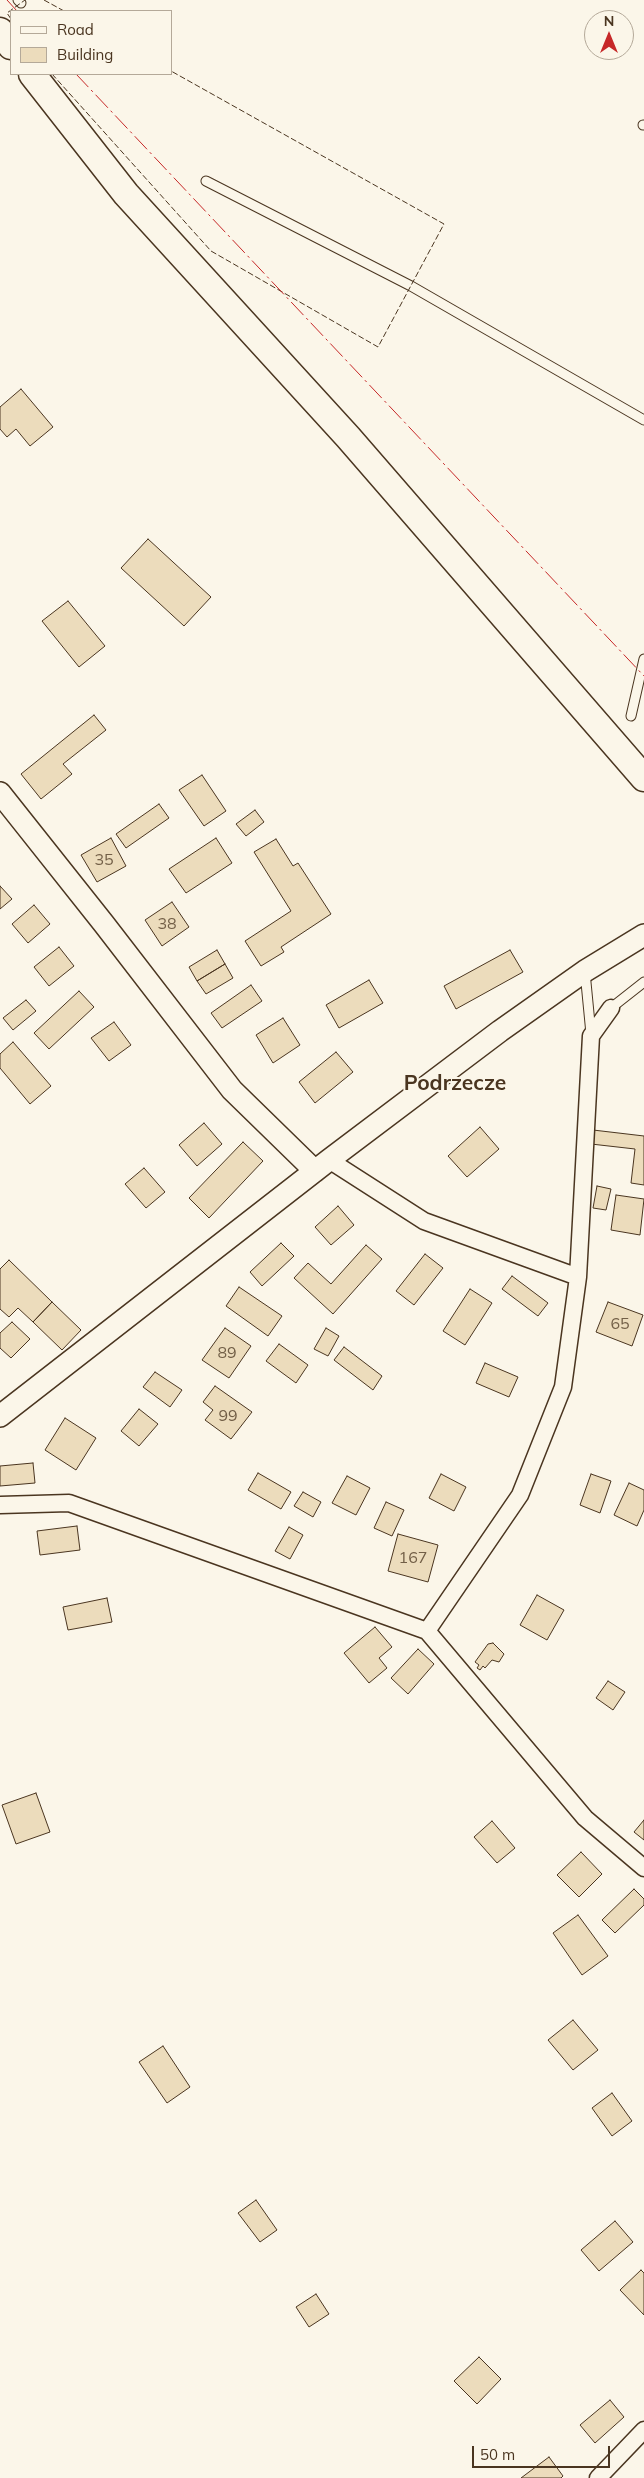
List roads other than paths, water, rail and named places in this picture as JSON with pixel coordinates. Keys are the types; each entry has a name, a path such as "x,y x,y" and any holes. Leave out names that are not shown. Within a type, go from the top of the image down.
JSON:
{"main road":[{"path":"0,31 10,45"},
{"path":"33,75 126,194 348,437 644,778"}],"street":[{"path":"0,793 232,1090 322,1165 424,1221 578,1277"},
{"path":"0,1416 322,1165 500,1031 641,934"},
{"path":"427,1631 520,1494 563,1387 578,1277 591,1036 611,1008"},
{"path":"0,1505 69,1503 427,1631 585,1818 644,1868"},
{"path":"598,2478 644,2430"}],"lane":[{"path":"206,181 411,286 644,420"},
{"path":"631,716 644,659"},
{"path":"585,971 591,1036"},
{"path":"611,1008 644,982"}],"district":[{"name":"Podrzecze","path":"455,1084"}]}
